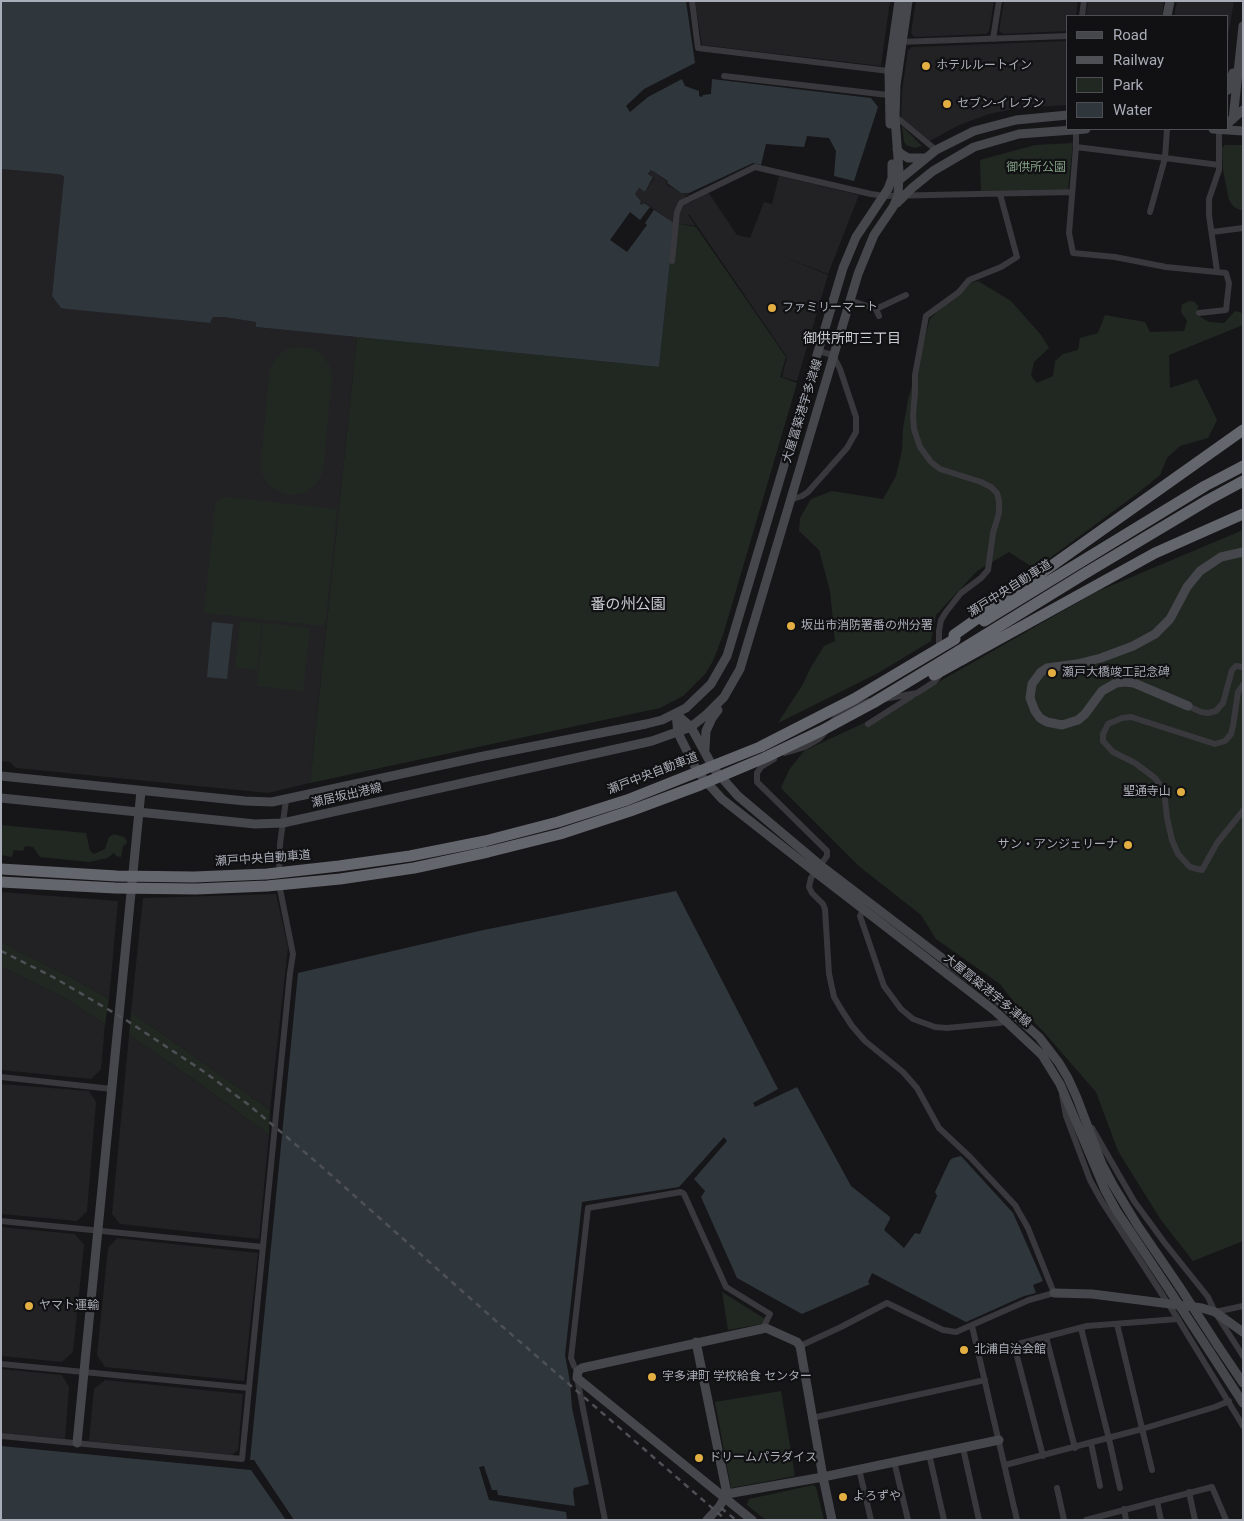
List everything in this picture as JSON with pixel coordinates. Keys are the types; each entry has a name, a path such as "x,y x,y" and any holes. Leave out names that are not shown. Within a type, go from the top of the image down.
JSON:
{"highway":[{"path":"954,637 1243,430"},
{"name":"瀬戸中央自動車道","path":"1,869 117,876 194,877 267,874 410,856 485,841 627,800 776,739 823,716 1197,491 1243,466"},
{"name":"瀬戸中央自動車道","path":"1,882 115,888 196,889 294,883 340,879 414,868 560,834 630,811 746,765 901,695 1093,569 1243,481"},
{"path":"961,655 1045,615 1155,554 1243,514"}],"main road":[{"name":"大屋冨築港宇多津線","path":"676,714 703,693 723,666 849,253 865,222 884,196 892,178 892,116 896,84 899,1"},
{"name":"大屋冨築港宇多津線","path":"692,727 724,697 740,669 849,300 869,245 880,225 901,196 901,175 888,95 889,71 908,1"},
{"path":"1167,15 1170,1"},
{"path":"1229,87 1243,20"},
{"path":"1229,120 1243,26"},
{"path":"1229,120 1243,110"},
{"path":"884,196 901,175 936,150 961,136 988,127 1031,118 1066,115"},
{"path":"1229,120 1243,120"},
{"path":"1229,120 1242,131"},
{"path":"901,196 933,171 974,147 1004,137 1066,130"},
{"path":"1229,130 1242,131"},
{"path":"897,148 900,153 908,158 926,157"},
{"path":"892,162 901,175"},
{"path":"901,175 933,171"},
{"path":"1188,706 1134,683 1116,683 1102,691 1085,714 1078,720 1062,725 1047,722 1040,718 1035,712 1030,698 1032,684 1041,672 1047,668 1077,664 1101,658 1133,646 1155,634 1170,620 1187,587 1200,571 1221,557 1243,552"},
{"path":"754,565 769,570"},
{"path":"708,758 704,744 706,731 712,718 732,688 740,669"},
{"name":"大屋冨築港宇多津線","path":"676,714 692,727 721,778 738,796 863,910 938,961"},
{"name":"大屋冨築港宇多津線","path":"676,714 678,733 702,777 722,800 817,869 1011,1018 1039,1037 1059,1063 1078,1098 1102,1164 1113,1185 1175,1289 1214,1349 1243,1403"},
{"name":"瀬居坂出港線","path":"1,776 258,802 286,800 480,757 646,724 676,714"},
{"name":"瀬居坂出港線","path":"1,798 255,824 283,823 652,742 692,727"},
{"path":"77,1443 141,791"},
{"name":"大屋冨築港宇多津線","path":"1011,1018 1042,1055 1060,1084 1095,1170 1116,1210 1175,1289"},
{"path":"1054,1293 1092,1294 1202,1308 1215,1312 1243,1332"},
{"path":"752,1520 726,1496 578,1374 582,1368 766,1328 797,1342 800,1346 832,1520"},
{"path":"696,1342 726,1496 720,1507 707,1520"},
{"name":"大屋冨築港宇多津線","path":"1214,1349 1243,1383"},
{"path":"726,1496 999,1440"}],"street":[{"path":"692,1 698,48 889,71"},
{"path":"993,39 999,1"},
{"path":"1082,15 1084,1"},
{"path":"897,42 1066,36"},
{"path":"724,76 888,95"},
{"path":"892,116 936,150"},
{"path":"1076,130 1069,233 1073,253 1226,273 1229,283 1226,310 1199,313"},
{"path":"1150,212 1165,158 1167,130"},
{"path":"1217,271 1209,216 1209,199 1219,165 1219,130"},
{"path":"1076,147 1219,165"},
{"path":"672,260 677,212 681,203 755,167 884,196 1072,192"},
{"path":"868,724 934,682 940,675 938,639 941,620 962,593 988,570 993,533 999,513 997,493 982,482 940,469 931,462 920,447 914,429 913,415 915,375 926,316 959,292 969,280 1001,267 1016,257 1000,194"},
{"path":"1212,232 1243,228"},
{"path":"849,300 876,308 906,295"},
{"path":"876,308 879,316"},
{"path":"790,500 808,492 847,448 856,432 856,417 833,355 818,351"},
{"path":"1188,706 1201,712 1216,711 1222,703 1232,670 1236,666 1243,667"},
{"path":"1243,685 1238,692 1234,726 1225,742 1216,744 1131,717 1122,718 1108,724 1103,734 1103,741 1112,752 1135,763 1155,778 1164,790 1172,840 1178,854 1190,867 1202,870 1217,842 1243,811"},
{"path":"800,1346 888,1302 944,1330 956,1332 1029,1300 1054,1293 1028,1228 1015,1205 970,1157 939,1128 917,1088 903,1072 865,1041 852,1026 834,997 829,974 825,909 809,887 809,882 827,856 828,851 757,782 757,773 761,767 772,759 819,739 833,719 852,706 866,701 898,698 917,693"},
{"path":"1,1436 242,1459 293,954 278,865 286,800"},
{"path":"863,910 860,916 884,986 901,1009 913,1018 935,1027 947,1028 999,1023 1011,1018"},
{"path":"1,1077 112,1089"},
{"path":"1060,1084 1066,1116 1090,1180 1114,1221 1178,1318 1243,1426"},
{"path":"1085,1116 1139,1208 1208,1297 1215,1312 1243,1356"},
{"path":"605,1520 578,1374 571,1358 588,1208 681,1192 684,1194 726,1287 770,1314 766,1328"},
{"path":"1,1221 263,1247"},
{"path":"1202,1308 1206,1305 1208,1297"},
{"path":"1215,1312 1243,1306"},
{"path":"1043,1456 1014,1345 1081,1328 1178,1318"},
{"path":"1117,1324 1142,1429 1154,1466"},
{"path":"972,1326 1017,1520"},
{"path":"1081,1328 1120,1488"},
{"path":"1046,1337 1075,1448"},
{"path":"1,1364 249,1388"},
{"path":"812,1418 986,1380"},
{"path":"1005,1465 1142,1429 1215,1408 1229,1401"},
{"path":"1091,1443 1100,1486"},
{"path":"963,1448 979,1520"},
{"path":"928,1454 944,1520"},
{"path":"894,1461 908,1520"},
{"path":"859,1469 871,1520"},
{"path":"1089,1519 1212,1486 1226,1520"},
{"path":"1057,1488 1064,1520"},
{"path":"1189,1492 1195,1520"},
{"path":"1157,1500 1161,1520"},
{"path":"1124,1509 1126,1520"}],"shaded area":[{"path":"695,1 890,1 881,66 702,45"},
{"path":"916,1 994,1 989,31 986,34 914,37 911,33"},
{"path":"1004,1 1078,1 1076,15 1066,15 1066,31 1003,34 999,31"},
{"path":"1088,1 1164,1 1162,15 1086,15"},
{"path":"1177,1 1234,1 1229,30 1229,15 1174,15"},
{"path":"1066,41 1066,105 1018,108 989,114 959,125 930,141 901,117 902,90 908,50 912,47"},
{"path":"1,169 56,174 64,177 52,296 61,308 210,323 213,317 224,317 257,322 256,327 357,337 310,783 268,793 16,768 10,762 1,761"},
{"path":"651,170 667,181 666,184 681,193 690,194 685,196 690,203 708,192 737,235 750,238 764,202 772,204 779,176 859,195 828,274 779,255 828,275 797,381 782,377 787,357 689,214 696,226 674,223 644,202 642,205 640,204 642,201 635,194 639,188 645,192 654,178 649,174"},
{"path":"1,892 118,901 109,999 1,942"},
{"path":"276,894 288,947 270,1110 131,1012 143,898"},
{"path":"1,966 63,997 105,1024 101,1069 91,1079 1,1070"},
{"path":"129,1035 202,1085 269,1135 259,1239 120,1224 112,1214"},
{"path":"1,1084 89,1091 96,1102 87,1211 77,1221 1,1214"},
{"path":"1,1227 75,1234 84,1245 73,1352 62,1362 1,1356"},
{"path":"117,1238 258,1253 244,1381 105,1367 97,1355 108,1248"},
{"path":"1,1369 62,1375 69,1387 65,1439 1,1433"},
{"path":"105,1380 243,1394 238,1450 232,1455 89,1441 94,1389"}],"green space":[{"path":"902,126 922,146 915,148 906,145"},
{"name":"御供所公園","path":"1073,143 1068,189 981,191 980,160 1035,145"},
{"path":"1225,145 1243,145 1243,211 1234,207 1229,200 1223,170 1222,148"},
{"path":"674,223 696,227 786,357 780,377 797,383 723,635 713,661 705,674 683,696 660,708 310,783 357,337 659,367"},
{"path":"978,281 1011,301 1041,335 1049,348 1034,362 1031,376 1037,383 1053,376 1055,361 1063,354 1078,350 1080,338 1098,333 1105,315 1145,322 1150,332 1184,331 1187,321 1181,312 1182,304 1190,301 1195,302 1198,306 1197,315 1209,322 1224,323 1235,311 1243,313 1243,325 1169,355 1170,388 1197,379 1217,420 1208,438 1180,446 1167,458 1160,475 1035,569 1009,552 977,571 936,615 931,641 880,672 778,723 824,646 835,641 830,591 819,550 799,531 800,518 811,499 832,491 883,499 896,476 902,450 903,428 908,400 930,319 965,284"},
{"path":"302,347 312,349 321,354 330,366 332,377 323,470 316,484 304,493 288,495 274,489 267,483 261,470 261,460 270,369 283,352 291,348"},
{"path":"226,497 337,509 325,626 204,613 215,506 217,501"},
{"path":"1243,530 1243,1241 1193,1261 1161,1220 1118,1151 1096,1092 1042,1030 1018,1007 1000,984 936,939 921,915 860,867 781,788 789,770 804,751 879,716 1096,592"},
{"path":"240,621 262,623 257,670 235,667"},
{"path":"263,623 310,628 303,691 257,686"},
{"path":"1,825 86,833 90,851 94,854 105,849 109,837 114,834 124,837 127,841 123,846 121,857 116,856 114,853 107,858 90,862 40,857 33,847 25,846 23,851 14,850 12,857 1,855"},
{"path":"1,942 109,999 105,1024 63,997 1,966"},
{"path":"131,1012 270,1110 269,1135 202,1085 129,1035"},
{"path":"722,1292 765,1319 762,1324 728,1330"},
{"path":"781,1391 795,1476 731,1488 715,1402"},
{"path":"813,1485 816,1487 824,1520 766,1520 747,1505 749,1499"}],"water":[{"path":"1,1 686,1 695,63 644,89 626,106 630,112 648,97 682,79 685,86 699,91 699,96 702,97 703,95 711,94 712,79 871,98 878,107 854,181 834,176 836,151 829,138 807,136 804,147 766,144 761,165 753,163 689,193 681,193 667,183 668,181 651,170 648,174 653,177 645,192 639,188 635,194 641,201 640,204 644,203 674,223 659,367 256,327 256,322 224,317 213,317 210,323 67,309 61,308 52,296 64,177 56,174 1,169"},
{"path":"212,622 233,624 227,679 207,677"},
{"path":"676,891 778,1089 753,1103 755,1107 797,1087 851,1186 890,1217 884,1230 904,1248 915,1233 920,1234 937,1196 935,1192 950,1160 961,1156 1013,1213 1043,1281 1033,1285 1036,1293 1024,1296 966,1322 872,1273 868,1282 870,1284 802,1314 737,1278 701,1197 705,1191 694,1179 727,1141 724,1137 679,1187 582,1202 565,1355 572,1408 589,1484 574,1488 575,1506 498,1495 497,1490 492,1490 484,1466 479,1467 489,1500 566,1512 567,1520 294,1520 254,1460 250,1460 298,973 479,931"},
{"path":"1,1446 251,1470 286,1520 1,1520"}],"pier":[{"path":"650,207 654,210 645,223 647,225 627,252 610,240 630,212 640,220"}],"railway":[{"path":"1,951 53,977 126,1020 203,1071 249,1105 726,1520"},
{"path":"721,1508 736,1520"}],"place":[{"name":"ホテルルートイン","path":"926,66"},
{"name":"セブン-イレブン","path":"947,104"},
{"name":"ファミリーマート","path":"772,308"},
{"name":"坂出市消防署番の州分署","path":"791,626"},
{"name":"瀬戸大橋竣工記念碑","path":"1052,673"},
{"name":"聖通寺山","path":"1181,792"},
{"name":"サン・アンジェリーナ","path":"1128,845"},
{"name":"ヤマト運輸","path":"29,1306"},
{"name":"北浦自治会館","path":"964,1350"},
{"name":"宇多津町 学校給食 センター","path":"652,1377"},
{"name":"ドリームパラダイス","path":"699,1458"},
{"name":"よろずや","path":"843,1497"}],"district":[{"name":"御供所町三丁目","path":"852,339"},
{"name":"番の州公園","path":"628,605"}]}
